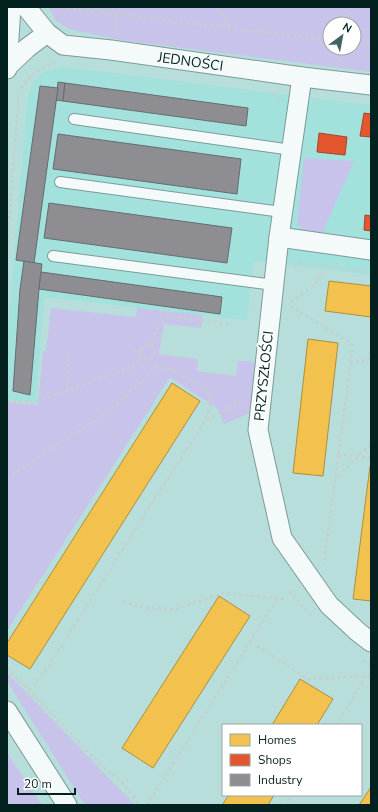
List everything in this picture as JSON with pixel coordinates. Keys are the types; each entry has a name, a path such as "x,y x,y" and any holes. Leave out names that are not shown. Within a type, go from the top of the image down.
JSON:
{"street":[{"path":"7,68 11,7"},
{"name":"JEDNOŚCI","path":"26,7 48,34 63,45 111,50 302,77 371,85"},
{"path":"7,68 27,48 48,34"},
{"name":"PRZYSZŁOŚCI","path":"302,77 282,212 258,430 282,538 329,605 371,642"},
{"path":"279,237 371,250"},
{"path":"12,708 67,805"}],"lane":[{"path":"74,119 292,150"},
{"path":"60,182 282,212"},
{"path":"53,256 274,285"}],"path":[{"path":"55,7 322,39"},
{"path":"97,7 104,13"},
{"path":"219,7 230,28"},
{"path":"7,249 19,91"},
{"path":"288,270 300,263 371,272"},
{"path":"323,568 353,345 288,305 314,286 326,266"},
{"path":"150,346 162,316 229,324"},
{"path":"141,351 144,347 150,346"},
{"path":"142,357 146,359 154,355 154,351 150,346"},
{"path":"132,350 141,351"},
{"path":"141,351 142,357"},
{"path":"67,391 69,353"},
{"path":"7,401 34,402 132,367 142,357"},
{"path":"350,364 371,358"},
{"path":"7,478 108,412 158,366 178,372 208,392 210,405 204,422 48,667 29,692 12,708"},
{"path":"204,422 263,389"},
{"path":"335,482 371,444"},
{"path":"338,454 371,458"},
{"path":"123,601 143,608 177,609 223,593 284,599"},
{"path":"147,805 278,598"},
{"path":"257,646 308,678 371,676"},
{"path":"7,668 105,769 120,780 140,805"},
{"path":"337,724 367,676"},
{"path":"286,805 291,796"}],"shaded area":[{"path":"49,7 371,7 371,72 120,40 69,29 56,21"},
{"path":"64,67 371,105 371,275 254,261 247,320 44,297 36,402 7,399 7,341 28,96 33,82 43,72"},
{"path":"304,158 354,161 321,236 305,232 297,224"},
{"path":"51,308 136,317 137,308 203,315 201,328 164,324 159,354 198,359 197,371 236,376 238,361 251,361 256,364 252,412 224,424 218,409 170,377 7,631 7,402 38,405 43,351 46,351"},
{"path":"7,673 135,805 85,805 7,681"},
{"path":"7,753 42,805 7,805"}],"building: Homes":[{"path":"329,281 371,286 371,317 325,311"},
{"path":"308,339 338,343 323,476 293,473"},
{"path":"172,383 200,401 30,669 7,655 7,643"},
{"path":"371,466 371,601 353,599"},
{"path":"219,596 250,616 153,768 122,748"},
{"path":"300,679 333,699 318,724 273,724"},
{"path":"371,787 371,805 359,805"},
{"path":"228,796 273,796 268,805 222,805"}],"building: Shops":[{"path":"364,113 371,114 371,137 360,136"},
{"path":"319,133 347,137 345,155 317,152"},
{"path":"365,215 371,216 371,231 364,230"}],"building: Industry":[{"path":"58,82 65,83 63,101 56,100"},
{"path":"65,83 248,108 246,126 63,101"},
{"path":"40,86 58,88 34,263 16,260"},
{"path":"58,134 241,159 237,194 53,169"},
{"path":"49,203 232,228 227,263 44,238"},
{"path":"24,261 42,264 30,395 13,391 20,289"},
{"path":"41,272 222,297 220,314 39,289"}]}
